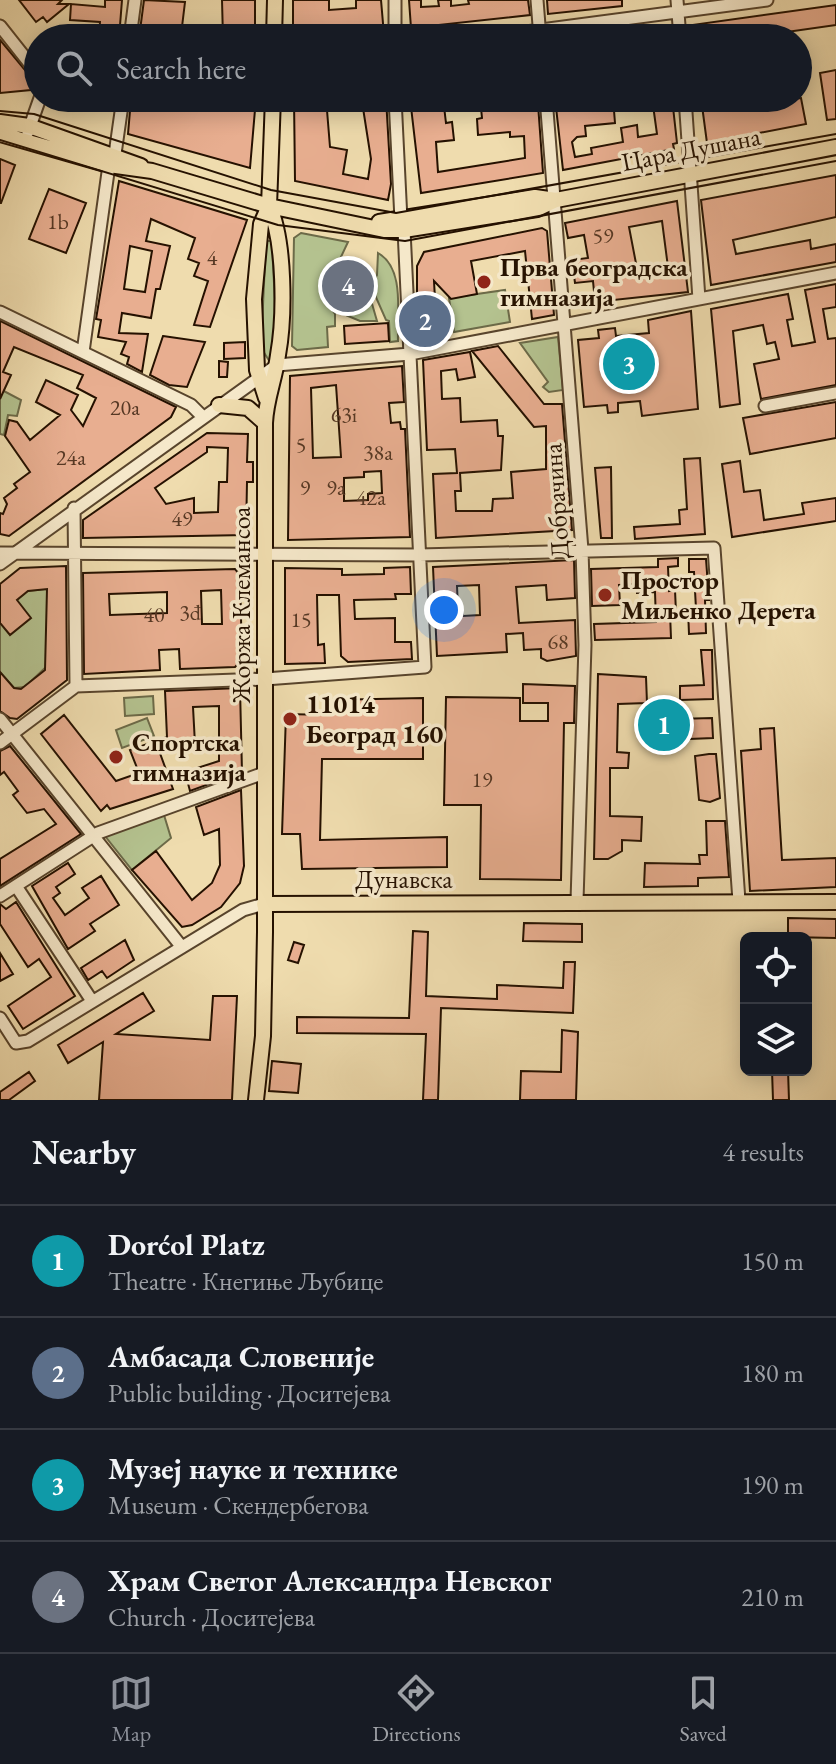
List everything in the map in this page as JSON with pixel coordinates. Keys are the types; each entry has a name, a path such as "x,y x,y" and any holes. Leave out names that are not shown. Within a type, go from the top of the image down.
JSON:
{"main road":[{"path":"274,24 275,0"},
{"path":"269,206 272,112"},
{"path":"0,122 29,134"},
{"path":"0,134 29,134"},
{"name":"Цара Душана","path":"29,134 269,206 368,224 384,230 402,225 537,209 556,200 836,147"},
{"name":"Жоржа Клемансоа","path":"256,1100 263,1036 265,423 266,398 277,365 278,228 269,206"},
{"name":"Жоржа Клемансоа","path":"266,398 258,375 256,261 261,224 269,206"},
{"path":"219,405 248,408 265,423"},
{"name":"Дунавска","path":"264,904 836,902"}],"street":[{"path":"132,24 135,0"},
{"path":"395,0 395,24"},
{"path":"537,0 539,24"},
{"path":"589,24 677,6 767,0"},
{"path":"0,26 24,56"},
{"path":"29,134 36,112"},
{"path":"83,352 120,112"},
{"path":"0,743 76,686 265,679 425,667 396,112"},
{"name":"Добрачина","path":"547,112 582,550 585,645 577,901"},
{"path":"686,112 699,299"},
{"path":"0,564 5,554 203,417 258,375 277,365 410,354 836,273"},
{"path":"0,312 191,405 203,417"},
{"path":"765,406 836,393"},
{"path":"74,508 77,553 76,686"},
{"path":"5,554 419,555 714,548 739,901"},
{"path":"0,719 181,946"},
{"path":"0,896 92,836 264,773"},
{"path":"16,886 92,1001"},
{"name":"Дунавска","path":"0,1018 12,1039 19,1044 28,1041 243,910 264,904"}],"green space":[{"path":"301,233 348,242 340,259 343,263 338,270 327,274 322,295 335,314 335,326 327,327 328,347 297,350 292,346 294,238"},
{"path":"266,241 272,241 275,302 270,362 261,348"},
{"path":"378,253 387,260 396,280 398,341 390,342 389,321 371,286 377,275"},
{"path":"368,290 377,321 360,321 348,316 367,303"},
{"path":"505,290 510,322 454,332 449,298"},
{"path":"558,337 563,390 549,392 543,387 548,382 520,343"},
{"path":"0,389 21,400 17,416 8,415 4,435 0,434"},
{"path":"47,589 47,666 25,687 14,688 0,672 0,614 27,591"},
{"path":"153,696 154,714 125,716 124,698"},
{"path":"147,718 154,736 122,748 116,730"},
{"path":"164,815 171,838 132,870 105,836"}],"building":[{"path":"19,0 62,0 58,4 69,4 47,22 43,17 36,22"},
{"path":"105,0 122,0 120,24 70,20 71,4 105,7"},
{"path":"144,0 185,2 182,24 141,24"},
{"path":"222,0 255,0 255,24 223,24"},
{"path":"293,0 329,0 329,10 356,8 356,0 381,0 383,24 293,24"},
{"path":"409,0 421,0 421,7 439,6 438,0 451,0 451,6 469,4 468,0 528,0 530,15 448,24 411,24"},
{"path":"547,0 622,0 622,6 548,14"},
{"path":"836,5 836,25 812,28 812,24 699,24"},
{"path":"0,40 24,69 24,91 0,93"},
{"path":"836,70 836,119 827,120 820,73"},
{"path":"130,112 255,112 250,168 128,134"},
{"path":"294,112 327,112 330,147 347,150 343,174 368,179 371,159 364,112 387,112 391,184 388,200 295,181"},
{"path":"412,112 445,112 446,123 452,122 454,140 436,142 438,172 525,158 524,136 510,137 510,132 478,135 477,119 482,118 481,112 539,112 543,173 421,193"},
{"path":"557,112 614,112 615,123 585,126 586,136 577,137 572,142 575,157 592,154 591,148 623,142 621,128 637,125 638,137 657,134 654,112 674,112 677,143 673,144 674,149 563,170"},
{"path":"703,112 804,112 806,124 707,143"},
{"path":"0,159 15,165 1,203 0,203"},
{"path":"836,175 836,217 733,240 736,254 810,240 811,249 836,244 836,262 711,285 701,200"},
{"path":"119,181 247,220 210,327 194,325 208,281 194,276 199,263 188,259 195,238 151,219 146,241 170,246 160,289 156,289 151,318 122,313 119,333 148,334 142,372 127,364 129,357 121,354 126,342 98,337 101,320 96,319","holes":["130,246 152,251 145,292 124,289"]},
{"path":"49,189 86,203 66,253 29,239"},
{"path":"677,201 688,292 595,302 593,281 575,283 572,260 588,258 584,235 568,238 565,223","holes":["662,221 669,275 639,279 629,227"]},
{"path":"542,228 547,231 554,315 532,319 525,251 471,261 477,294 451,299 434,281 435,299 430,299 433,322 441,320 444,333 423,334 417,307 417,266 424,252"},
{"path":"353,259 372,275 363,288 362,299 347,311 337,309 327,296 333,288 331,281 342,274"},
{"path":"836,284 836,307 823,309 828,339 836,338 836,385 761,399 754,364 779,359 775,342 767,344 763,325 733,331 740,404 720,407 711,309 788,294 793,319 787,320 792,346 815,342 805,290"},
{"path":"691,311 698,409 642,416 640,401 618,403 618,412 608,413 607,405 584,407 578,340 599,338 598,330 615,328 616,336 649,333 648,320"},
{"path":"0,321 176,407 171,417 9,536 0,534 0,513 3,514 7,504 4,498 17,488 14,484 30,472 5,436 9,420 17,422 30,440 60,415 36,402 46,380 78,395 71,410 83,426 96,398 77,388 83,375 14,347 3,372 11,375 0,399"},
{"path":"388,323 389,341 345,344 344,326"},
{"path":"163,336 205,342 187,387 169,385 150,375"},
{"path":"245,342 245,358 224,359 224,343"},
{"path":"498,346 544,404 562,404 572,530 436,538 433,474 457,473 455,449 427,450 423,360 470,352 475,377 458,380 456,369 441,371 442,399 460,398 461,422 497,420 498,436 503,436 501,470 460,473 461,491 455,491 456,511 492,511 493,499 513,498 511,472 546,469 546,426 534,427 472,351"},
{"path":"219,361 228,362 227,377 219,377"},
{"path":"402,366 404,402 389,403 391,423 400,422 401,429 405,429 410,537 288,540 290,376","holes":["336,385 341,457 313,458 311,388","381,471 382,493 368,494 368,500 344,501 344,478 364,477 364,472"]},
{"path":"836,402 836,438 750,454 743,418"},
{"path":"207,433 248,434 247,462 253,462 253,482 247,482 246,535 83,538 83,520","holes":["207,447 228,448 227,482 219,482 218,512 194,513 194,498 166,504 155,488 207,452"]},
{"path":"700,458 705,534 635,539 634,527 680,524 679,510 687,509 684,459"},
{"path":"740,461 744,492 760,490 764,520 804,514 802,503 836,498 836,521 732,537 722,464"},
{"path":"611,467 612,538 601,538 595,468"},
{"path":"678,558 678,566 668,567 669,591 675,590 676,613 670,613 671,638 595,640 594,624 656,622 655,592 637,593 637,584 619,585 620,605 592,606 591,569 658,567 658,559"},
{"path":"689,559 706,559 709,600 705,600 706,633 689,634 688,609 696,609 694,572 689,572"},
{"path":"574,560 575,598 547,600 546,585 516,587 519,623 575,620 576,656 547,661 541,658 541,649 524,650 523,633 506,634 507,652 437,656 433,567","holes":["479,585 480,615 463,616 462,609 458,609 457,586"]},
{"path":"66,566 67,680 17,719 10,718 0,711 0,672 14,688 21,689 45,670 47,589 28,591 17,600 31,618 10,635 0,623 0,584 20,568"},
{"path":"410,567 411,594 395,594 396,599 354,600 355,619 395,618 395,642 411,642 412,659 348,662 341,656 339,595 317,595 318,645 324,644 325,663 285,664 285,568 342,569 342,575 384,574 384,568"},
{"path":"235,569 240,575 242,660 235,667 180,669 179,649 159,650 160,670 84,674 83,573","holes":["221,590 222,624 202,624 201,591","167,592 167,613 110,615 109,594"]},
{"path":"701,650 712,650 713,699 680,700 680,686 704,685"},
{"path":"598,674 646,677 647,703 618,704 617,752 629,753 628,768 610,768 610,816 642,817 641,841 622,840 622,851 608,859 594,859"},
{"path":"523,684 575,686 574,723 564,723 561,880 480,879 481,805 444,805 446,697 520,698 520,721 548,721 548,703 523,703"},
{"path":"240,688 242,772 190,791 185,772 219,761 219,706 193,707 195,744 157,745 173,789 110,809 107,805 101,811 41,734 64,715 116,781 139,773 130,750 167,737 165,691"},
{"path":"423,698 423,759 322,759 320,840 447,837 447,867 302,869 300,834 282,834 286,714 328,715 328,700"},
{"path":"712,718 713,738 641,741 640,720"},
{"path":"774,728 782,860 836,858 836,887 750,891 741,751 761,749 760,729"},
{"path":"10,746 81,834 0,886 0,859 56,824 44,809 27,813 13,795 18,791 4,772 0,775 0,751"},
{"path":"716,754 720,798 710,802 699,800 695,756"},
{"path":"241,790 244,866 240,883 221,907 192,925 182,927 132,870 156,851 192,900 212,883 220,865 219,829 204,835 196,807"},
{"path":"706,821 725,821 729,877 698,878 698,886 644,887 645,863 700,864 699,855 707,855"},
{"path":"68,863 75,874 56,887 60,893 53,898 65,915 89,898 82,888 101,876 119,905 90,924 95,931 68,949 32,886"},
{"path":"16,902 75,996 23,1029 8,1006 51,977 39,959 28,967 0,924 0,904 6,909"},
{"path":"788,918 836,919 836,938 812,938 812,932 788,932"},
{"path":"524,923 582,924 582,942 523,941"},
{"path":"413,931 428,932 426,996 497,999 497,985 563,988 564,962 575,962 573,1013 441,1008 438,1100 423,1100 426,1034 297,1033 297,1017 409,1018"},
{"path":"125,940 134,960 107,978 102,971 88,980 81,968"},
{"path":"294,942 304,945 298,963 288,960"},
{"path":"0,953 13,974 0,981"},
{"path":"143,993 154,1011 116,1034 210,1040 213,996 237,996 232,1100 99,1100 103,1042 68,1063 58,1045"},
{"path":"562,1030 578,1032 576,1100 520,1100 521,1071 561,1072"},
{"path":"272,1061 301,1064 298,1093 269,1091"},
{"path":"29,1072 35,1081 9,1100 0,1100 0,1092"},
{"path":"772,1076 788,1076 789,1100 773,1100"}],"tram line":[{"path":"0,111 34,114 271,190 396,213 836,134"},
{"path":"0,140 278,225 405,241 836,161"}],"place":[{"name":"Прва београдска гимназија","path":"484,282"},
{"name":"Храм Светог Александра Невског","path":"348,286"},
{"name":"Амбасада Словеније","path":"425,321"},
{"name":"Музеј науке и технике","path":"629,364"},
{"name":"Простор Миљенко Дерета","path":"605,595"},
{"name":"11014 Београд 160","path":"290,719"},
{"name":"Dorćol Platz","path":"664,725"},
{"name":"Спортска гимназија","path":"116,757"}]}
